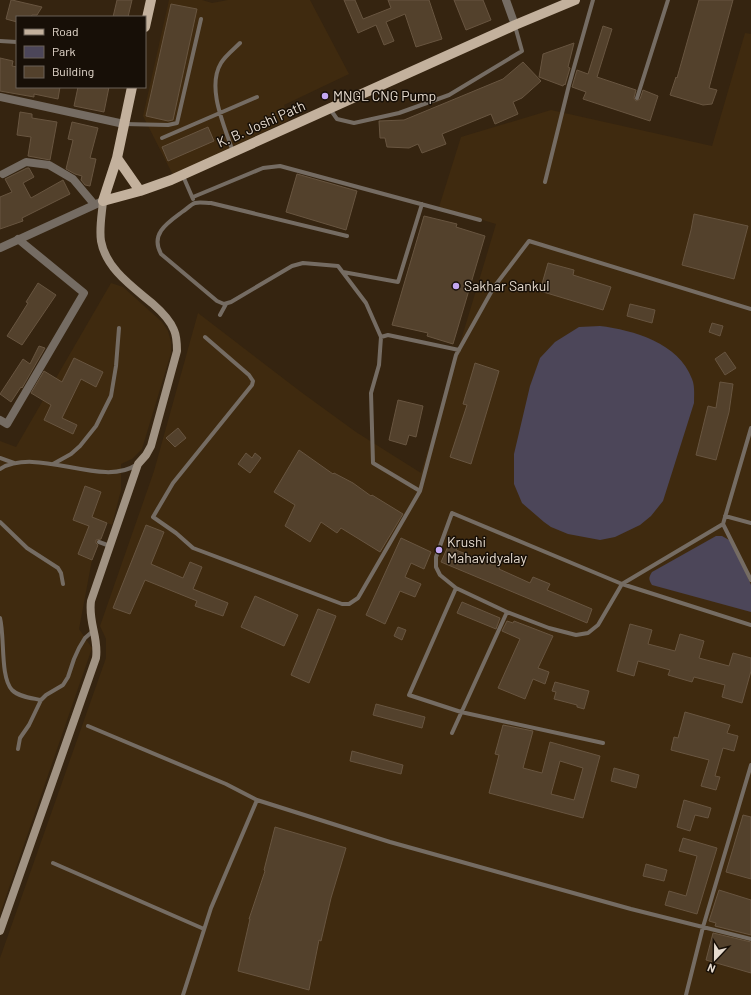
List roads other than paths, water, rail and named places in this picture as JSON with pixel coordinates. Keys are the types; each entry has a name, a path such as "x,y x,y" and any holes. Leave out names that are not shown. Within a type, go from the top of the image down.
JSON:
{"main road":[{"path":"146,22 151,0"},
{"name":"K. B. Joshi Path","path":"98,203 140,191 183,175 515,25 576,0"},
{"path":"0,931 96,658 98,647 91,621 91,601 138,464 146,455 151,446 177,351 174,329 159,310 120,276 106,254 102,241 98,203 117,158 132,88"},
{"path":"117,158 140,191"}],"street":[{"path":"506,0 515,25"},
{"path":"0,97 124,124"},
{"path":"3,174 26,162 50,165 73,179 98,203"},
{"name":"K. B. Joshi Path","path":"0,248 98,203"},
{"path":"0,420 7,424 84,293 18,239"}],"lane":[{"path":"545,182 567,92 593,0"},
{"path":"637,98 668,0"},
{"path":"124,124 168,125 177,123 201,19"},
{"path":"330,109 337,119 354,123 399,113 449,95 522,51 515,25"},
{"path":"0,42 16,42"},
{"path":"233,152 216,102 216,79 221,63 240,43"},
{"path":"162,138 257,98"},
{"path":"193,197 263,168 280,166 480,220"},
{"path":"183,175 195,203"},
{"path":"226,304 217,301 161,254 158,248 160,232 168,223 195,203 211,204 347,236"},
{"path":"343,272 398,282 422,204"},
{"path":"205,337 249,375 253,381 250,388 173,483 153,517 176,533 193,548 342,604 349,604 358,598 420,491 456,355 494,287 529,241 751,309"},
{"path":"220,315 226,304 292,266 303,263 338,266 366,303 381,337 379,365 371,393 373,463 420,491"},
{"path":"53,464 71,454 80,446 96,426 111,396 116,366 119,328"},
{"path":"381,337 388,335 459,350"},
{"path":"751,428 723,524 751,580"},
{"path":"0,458 14,463 53,464 115,472 130,470 138,464"},
{"path":"0,469 14,463"},
{"path":"723,524 622,584 598,625 588,633 576,635 556,630 507,612 456,588 440,575 436,567 436,557 452,513 622,584 751,625"},
{"path":"725,516 751,523"},
{"path":"0,522 27,548 58,568 61,573 63,584"},
{"path":"99,542 111,546"},
{"path":"456,588 410,695 461,712 603,743"},
{"path":"452,733 507,612"},
{"path":"0,618 3,629 4,672 6,682 13,691 22,696 41,700"},
{"path":"18,749 20,738 29,725 41,700 46,695 63,686 68,677 78,648 85,638 94,631"},
{"path":"88,726 226,784 257,800 390,842 631,909 751,939"},
{"path":"686,995 751,764"},
{"path":"182,995 204,930 228,867 257,800"},
{"path":"53,863 204,930"}],"place":[{"name":"MNGL CNG Pump","path":"325,96"},
{"name":"Sakhar Sankul","path":"456,286"},
{"name":"Krushi Mahavidyalay","path":"439,550"}]}
